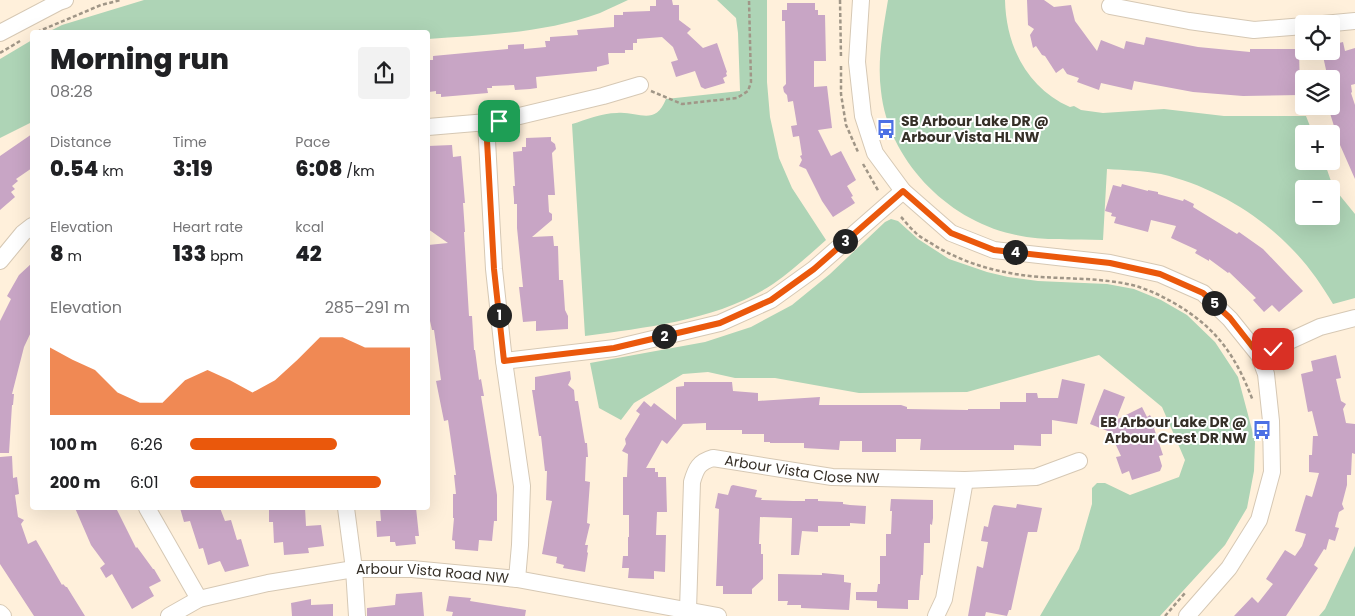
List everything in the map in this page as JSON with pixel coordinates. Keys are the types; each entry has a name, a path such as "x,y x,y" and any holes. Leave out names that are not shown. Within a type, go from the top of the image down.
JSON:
{"street":[{"path":"0,34 66,0"},
{"path":"861,0 857,62 863,116 875,153 903,191 951,233 994,250 1110,263 1160,274 1203,293 1230,318 1259,355 1266,374 1271,421 1272,472 1259,520 1229,568 1187,616"},
{"path":"1110,6 1190,21 1254,30 1295,27"},
{"path":"1340,22 1355,21"},
{"path":"430,127 499,121 594,99 640,85"},
{"name":"Arbour Vista Road NW","path":"169,616 199,599 268,583 354,569 412,569 517,579 522,486 504,361 494,269 486,122"},
{"path":"504,361 614,348 720,323 771,300 814,269 903,191"},
{"path":"0,261 30,228"},
{"path":"1259,355 1320,327 1355,318"},
{"name":"Arbour Vista Close NW","path":"688,610 692,482 696,468 704,461 713,458 832,477 965,480 1036,477 1079,461"},
{"path":"936,616 944,599 965,480"},
{"path":"148,510 199,599"},
{"path":"346,510 354,569 357,616"},
{"path":"517,579 718,616"},
{"path":"0,613 3,616"}],"path":[{"path":"42,30 101,5 121,0"},
{"path":"640,85 665,98 682,104 737,98 748,91 751,82 749,0"},
{"path":"0,52 21,40"},
{"path":"901,217 915,232 936,246 984,268 1038,277 1104,280 1135,286 1153,292 1170,301 1195,315 1216,335 1244,376 1255,407"},
{"path":"1165,616 1190,588"}],"green space":[{"path":"144,0 628,0 600,13 558,25 515,32 430,39 430,30 52,30 62,25"},
{"path":"717,0 767,0 767,82 770,117 779,158 792,188 826,240 773,284 730,306 706,314 658,325 585,336 572,124 611,113 651,115 657,113 662,108 666,99 740,91 736,18"},
{"path":"888,0 1005,0 1006,17 1010,33 1022,64 1042,89 1070,107 1074,106 1081,110 1103,113 1164,109 1224,116 1306,116 1310,125 1295,125 1295,170 1327,170 1331,180 1295,180 1295,225 1340,225 1340,196 1355,214 1355,298 1333,304 1319,282 1292,249 1264,224 1248,212 1215,193 1197,185 1161,174 1107,169 1103,240 1046,239 1023,236 988,226 965,215 943,200 924,182 908,162 895,140 886,116 881,91 881,46"},
{"path":"30,41 30,123 0,138 0,59"},
{"path":"891,219 898,221 918,239 949,259 987,272 1038,281 1107,284 1134,289 1161,300 1187,315 1215,342 1238,377 1255,441 1254,471 1247,508 1225,545 1160,616 1040,616 1079,549 1092,504 1092,488 1097,483 1105,483 1130,495 1179,477 1185,460 1162,407 1099,355 967,392 859,393 775,378 735,378 708,372 683,374 634,403 621,420 599,408 590,363 705,342 751,327 792,305 830,274 885,222"},
{"path":"1355,546 1355,616 1319,616 1325,609"}],"building":[{"path":"656,0 672,0 673,5 679,5 679,20 691,29 687,33 703,48 717,43 727,72 727,76 723,78 725,83 705,89 701,87 695,71 676,77 671,62 678,60 673,47 662,37 637,39 637,43 633,43 633,50 625,50 625,53 608,53 609,64 597,67 597,71 536,77 537,88 515,90 514,85 492,86 492,88 487,88 488,93 441,97 441,94 436,94 436,91 430,92 430,60 433,60 433,56 508,49 508,45 524,44 524,49 546,47 545,41 550,41 550,37 578,35 577,30 614,27 614,15 623,15 623,12 650,11 650,6 656,6"},
{"path":"1027,0 1044,0 1054,7 1071,5 1075,21 1097,51 1101,40 1124,49 1126,41 1144,45 1146,37 1198,47 1250,52 1250,49 1295,49 1295,60 1299,60 1299,70 1295,70 1295,95 1243,96 1193,92 1134,81 1132,90 1101,83 1099,90 1077,82 1079,78 1067,74 1063,68 1056,73 1036,46 1033,48 1030,35 1034,29 1028,25"},
{"path":"787,3 815,3 815,10 818,10 818,15 825,15 826,61 814,61 814,87 827,86 832,128 818,130 831,156 841,151 856,180 847,186 855,203 833,217 822,201 806,169 799,166 802,160 800,156 802,155 799,136 793,137 791,126 797,125 793,101 788,102 783,87 786,84 785,21 782,21 782,10 787,10"},
{"path":"1343,42 1345,51 1355,48 1355,84 1351,85 1351,93 1355,105 1355,179 1340,145 1340,125 1334,125 1331,115 1340,115 1340,70 1326,70 1324,60 1340,60 1340,43"},
{"path":"30,135 30,169 16,179 18,181 12,186 15,189 11,192 15,197 0,210 0,156"},
{"path":"551,137 551,141 555,144 556,149 552,153 555,195 548,195 549,212 552,214 552,220 532,237 553,236 554,246 558,246 559,280 563,280 568,329 536,331 536,321 523,322 519,287 523,287 517,228 517,204 514,204 513,152 522,151 522,147 526,147 526,138"},
{"path":"452,145 453,157 461,156 465,203 463,203 464,232 469,316 472,316 474,350 484,396 481,396 497,495 497,521 494,521 492,541 479,540 478,551 455,549 455,541 452,540 454,518 453,494 456,494 454,475 456,475 448,420 444,421 436,381 441,380 434,330 432,330 430,321 430,245 448,243 430,230 430,146"},
{"path":"1122,184 1158,192 1158,194 1183,201 1184,199 1194,204 1193,207 1237,234 1239,232 1263,249 1303,291 1279,312 1272,305 1264,312 1253,300 1256,298 1229,272 1209,259 1209,261 1195,253 1197,250 1171,238 1176,226 1151,220 1148,232 1114,223 1116,217 1111,216 1112,213 1105,211 1113,185 1121,187"},
{"path":"30,265 30,334 24,347 12,394 14,394 9,453 0,453 0,321 11,299 7,296 19,275"},
{"path":"1336,355 1341,378 1336,379 1341,401 1346,404 1343,409 1346,423 1355,424 1355,454 1352,453 1351,475 1347,475 1347,485 1342,504 1344,509 1339,512 1335,527 1339,528 1335,541 1329,539 1326,550 1324,549 1314,565 1318,568 1286,616 1234,616 1252,597 1258,603 1273,584 1266,579 1285,550 1295,556 1302,546 1306,534 1295,531 1306,495 1312,497 1319,473 1309,472 1309,455 1312,455 1313,436 1318,436 1312,411 1308,412 1301,374 1313,371 1311,361"},
{"path":"570,371 571,379 568,385 574,390 575,401 578,401 585,443 587,443 588,457 586,457 585,481 590,482 587,523 590,524 585,545 588,545 588,553 585,572 563,568 564,565 556,563 557,557 542,554 552,501 546,500 547,471 545,471 541,436 539,436 532,390 535,390 535,377"},
{"path":"1062,379 1085,384 1077,424 1052,420 1052,434 1041,434 1041,446 1014,445 1014,450 920,450 921,439 896,439 896,452 862,452 862,441 840,441 839,450 804,448 804,443 764,442 764,434 742,434 742,430 706,430 706,423 683,424 667,444 662,440 646,468 655,468 655,472 658,472 658,477 666,477 667,512 657,512 656,535 666,535 665,572 654,571 654,579 628,578 629,568 622,568 623,556 628,556 629,537 629,515 623,515 623,477 627,477 628,454 622,451 626,444 625,439 640,414 636,411 644,401 651,407 654,403 676,420 676,387 684,386 684,382 732,382 733,391 758,393 758,401 820,397 819,405 901,405 907,407 907,409 968,410 1000,409 1000,402 1026,402 1026,393 1037,393 1038,398 1058,398"},
{"path":"1104,389 1125,397 1116,420 1142,407 1147,417 1150,415 1156,427 1154,428 1163,455 1159,456 1162,466 1160,471 1132,480 1129,471 1122,474 1116,457 1121,456 1110,432 1090,424"},
{"path":"12,456 13,478 17,477 19,494 15,495 18,517 24,520 21,524 28,544 36,540 62,585 67,587 85,616 34,616 0,564 0,457"},
{"path":"733,485 757,490 755,497 762,498 761,500 805,501 805,499 818,499 818,501 843,502 843,504 866,506 865,524 850,523 850,526 818,526 818,532 802,531 799,555 791,555 792,518 760,517 759,544 761,544 761,554 763,554 763,579 752,589 752,594 723,594 723,586 716,586 719,509 715,508 718,493 728,495"},
{"path":"891,499 933,500 930,543 924,543 923,575 921,575 919,600 908,600 908,609 877,608 877,601 856,600 856,592 877,592 878,584 880,584 880,556 886,556 886,534 891,534"},
{"path":"1017,504 1042,508 1037,532 1028,532 1011,610 1009,610 1007,616 986,612 985,616 968,616 977,566 983,568 988,542 981,541 984,526 988,527 994,505 1016,508"},
{"path":"76,510 117,510 136,548 154,569 161,581 149,587 154,596 132,609 112,574 106,578 100,568 105,564 91,545"},
{"path":"181,510 221,510 225,521 231,520 237,540 241,539 249,566 225,572 220,561 208,565 203,548 199,549 190,521 184,522"},
{"path":"269,510 305,510 306,526 321,525 324,546 308,548 309,553 284,555 283,542 274,543 273,522 269,522"},
{"path":"380,510 416,510 419,536 415,536 416,544 396,546 395,542 390,542 390,536 377,537 376,521 381,521"},
{"path":"822,573 844,575 844,582 851,583 849,610 801,608 801,605 787,605 788,601 778,601 778,574 822,575"},
{"path":"422,592 424,616 367,616 367,608 395,605 396,594"},
{"path":"449,596 471,598 470,601 526,610 525,616 452,616 453,612 446,611"},
{"path":"311,599 311,605 333,604 333,616 292,616 291,603"}],"place":[{"name":"SB Arbour Lake DR @ Arbour Vista HL NW","path":"886,129"},
{"name":"EB Arbour Lake DR @ Arbour Crest DR NW","path":"1262,430"}],"route":[{"path":"499,121 486,122 494,269 504,361 614,348 720,323 771,300 814,269 903,191 951,233 994,250 1110,263 1160,274 1203,293 1230,318 1259,355 1273,349"}]}
